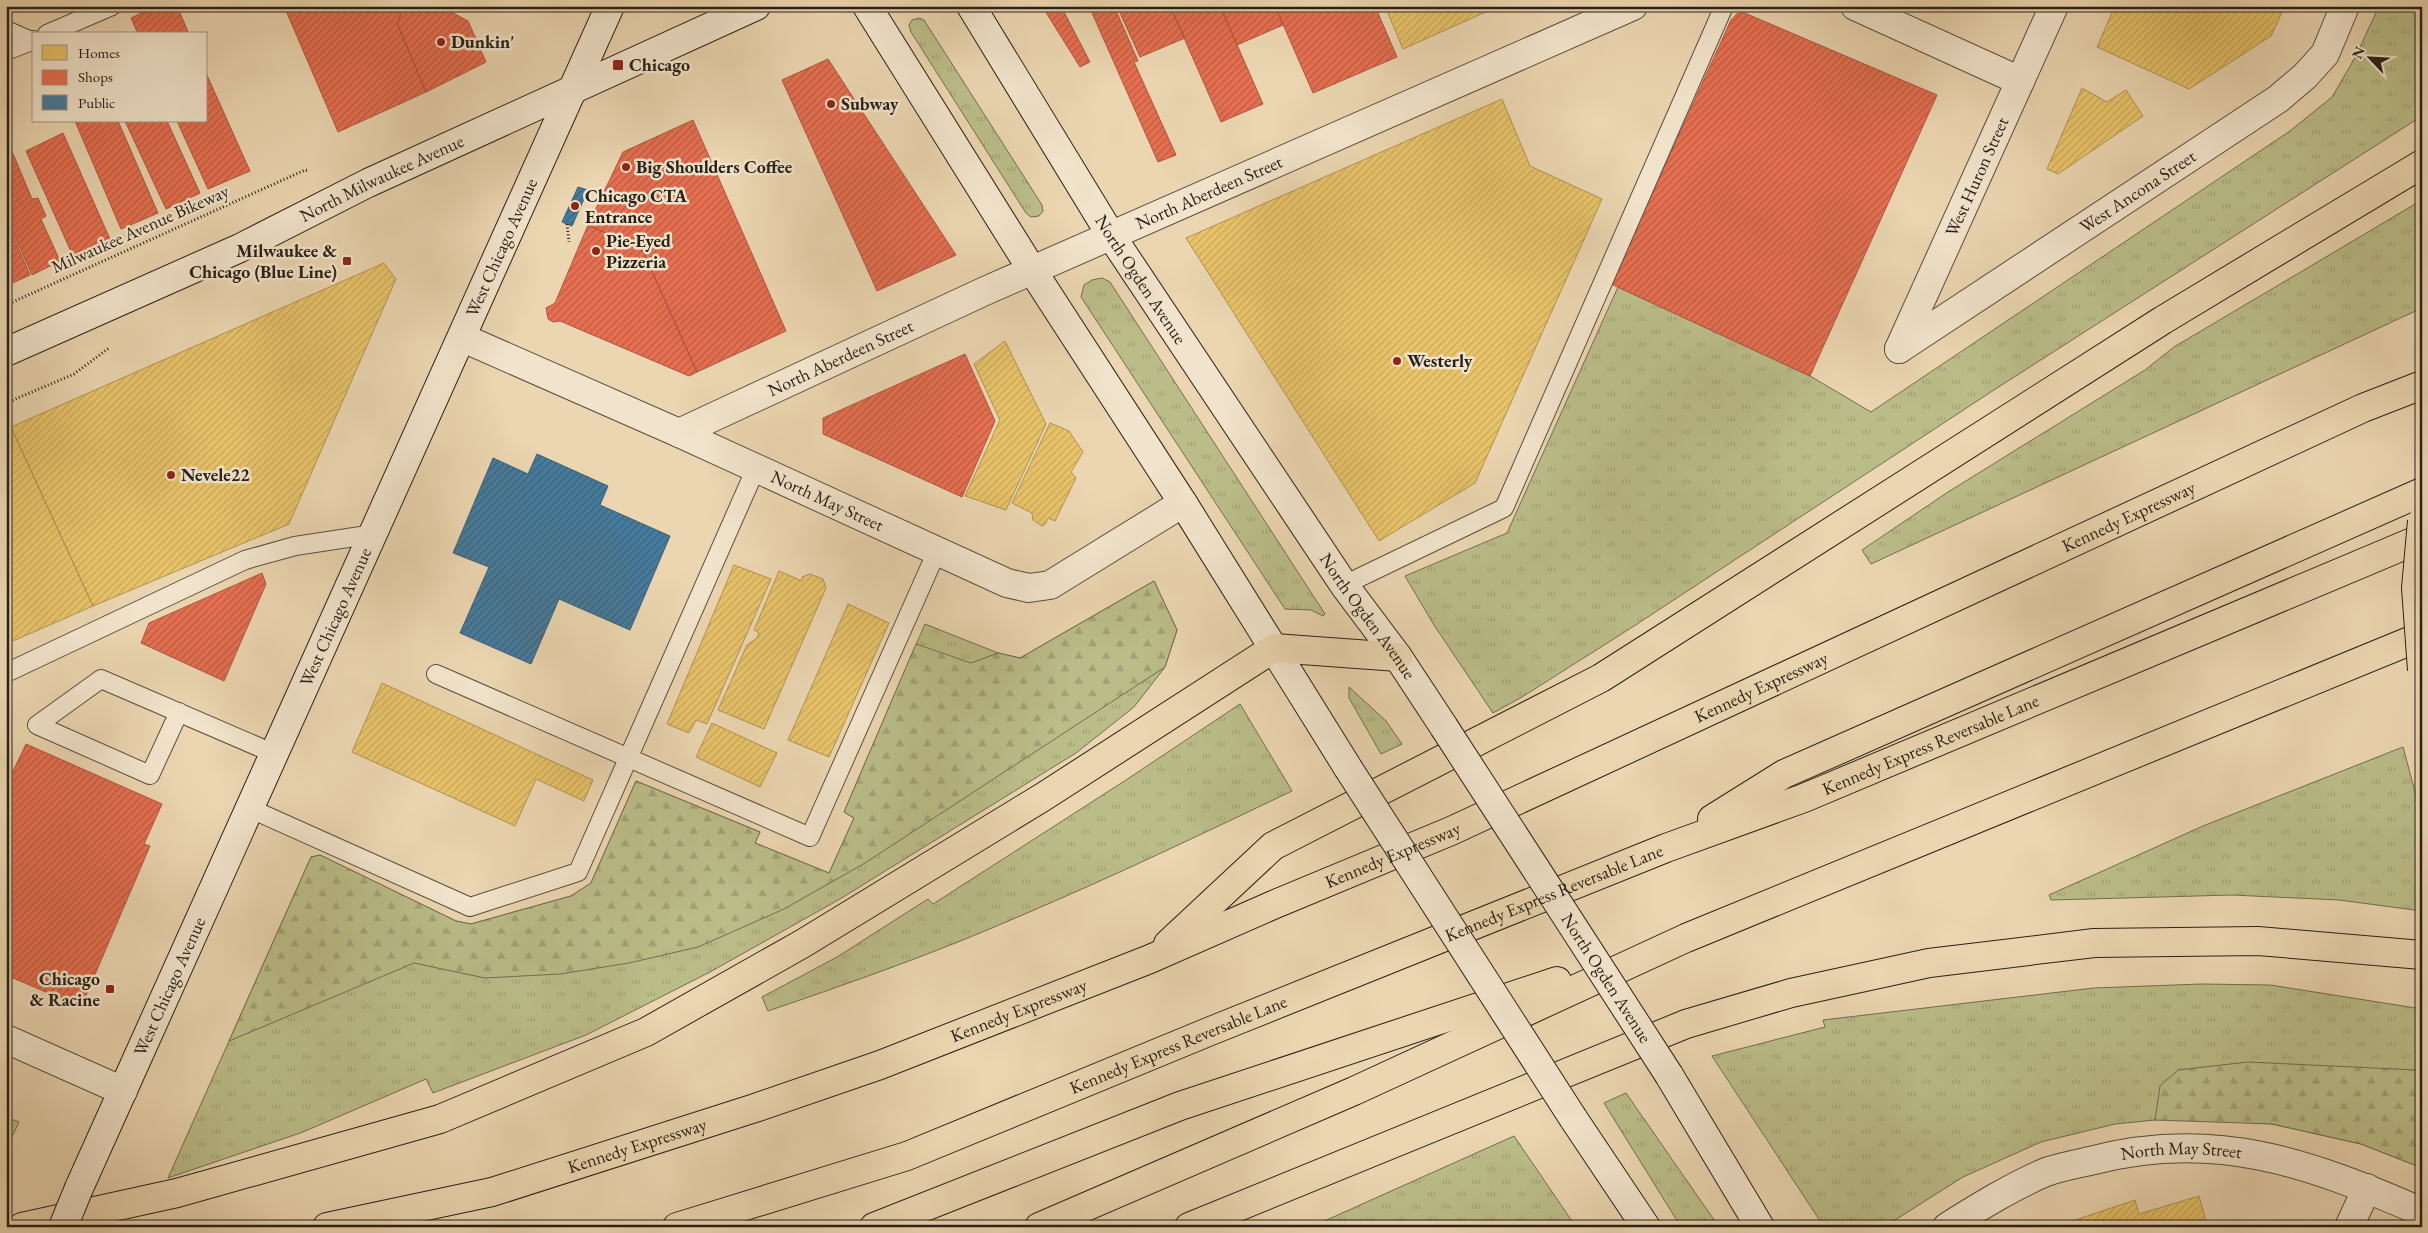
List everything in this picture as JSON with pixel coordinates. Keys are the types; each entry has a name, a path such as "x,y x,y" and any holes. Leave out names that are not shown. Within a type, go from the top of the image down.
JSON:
{"highway":[{"path":"1150,959 1273,846 1601,678 2163,320 2422,164"},
{"name":"Kennedy Expressway","path":"327,1227 492,1192 755,1108 880,1064 1150,959 1273,905 1451,831 2345,416 2422,385"},
{"path":"1666,848 1784,774 2422,492"},
{"path":"2422,521 2416,588 2422,670"},
{"name":"Kennedy Express Reversable Lane","path":"677,1227 907,1156 1204,1033 1666,848 1804,798 2422,538"},
{"path":"1039,1227 1354,1091 1686,938 2422,636"},
{"path":"22,1227 176,1194 440,1119 646,1032 802,944 1035,802 1274,648 1398,657"},
{"path":"874,1227 1180,1106 1686,938"},
{"path":"1189,1227 1686,1024 1791,993 1929,963 2094,944 2258,941 2422,955"}],"main road":[{"name":"West Chicago Avenue","path":"63,1227 463,338 610,6"},
{"name":"North Milwaukee Avenue","path":"6,352 240,248 368,183 756,6"},
{"path":"867,6 1032,270 1184,503 1348,768 1573,1118 1646,1227"},
{"name":"North Ogden Avenue","path":"971,6 1112,237 1344,584 1398,657 1444,727 1669,1075 1760,1227"},
{"name":"North Aberdeen Street","path":"680,433 1032,270 1112,237 1633,6"},
{"path":"1856,6 2020,81"},
{"name":"West Huron Street","path":"1899,349 2054,6"},
{"name":"West Ancona Street","path":"1899,349 2278,99 2305,76 2325,54 2345,6"},
{"name":"North May Street","path":"463,338 680,433 1007,583 1029,588 1050,585 1184,503"},
{"path":"6,1039 123,1091"},
{"name":"North May Street","path":"1947,1227 1992,1199 2048,1172 2124,1152 2181,1146 2232,1149 2294,1162 2367,1188 2422,1212"},
{"path":"2349,1227 2367,1188"}],"lane":[{"path":"52,32 112,6"},
{"path":"1344,584 1504,508 1724,6"},
{"path":"6,30 32,40"},
{"path":"6,51 32,40"},
{"path":"251,809 470,907 578,872 756,468"},
{"path":"6,673 245,560 295,546 374,534"},
{"path":"436,674 810,837 937,551"},
{"path":"179,712 150,775 37,724 100,679 179,712 275,754"}],"path":[{"name":"Milwaukee Avenue Bikeway","path":"6,305 285,179"},
{"path":"567,224 569,242"},
{"path":"6,403 74,374 111,346"}],"green space":[{"path":"2379,6 2422,6 2422,116 1997,388 1631,628 1522,697 1493,713 1434,625 1405,576 1507,533 1618,287 1810,376 1871,412 2290,131 2332,97 2356,56"},
{"path":"919,18 924,20 1042,205 1043,211 1039,216 1031,217 1026,213 911,32 909,25 912,20"},
{"path":"2422,200 2422,308 1871,564 1862,550 1948,492 2145,370 2174,347"},
{"path":"1102,278 1110,282 1325,614 1323,616 1311,610 1285,609 1081,297 1084,285 1092,280"},
{"path":"1154,581 1177,630 1165,667 1134,707 1076,753 840,899 710,972 586,1035 433,1093 426,1079 303,1132 168,1178 311,857 320,855 456,921 471,924 571,896 591,883 636,781 760,832 755,843 829,873 854,818 844,812 925,624 998,653 1020,658"},
{"path":"1154,581 1177,630 1165,667 865,863 784,909 698,947 629,963 560,974 485,978 414,963 229,1041 311,857 320,855 456,921 471,924 571,896 591,883 636,781 760,832 755,843 829,873 854,818 844,812 916,644 971,663 998,653 1020,658"},
{"path":"1349,687 1386,721 1402,744 1381,754 1349,698"},
{"path":"1240,704 1292,791 1123,871 989,929 895,966 768,1011 762,997 837,957 928,899 933,904"},
{"path":"2403,747 2422,818 2422,911 2339,900 2232,895 2051,900 2049,895 2203,826"},
{"path":"2201,984 2270,985 2422,1009 2422,1168 2361,1144 2272,1124 2187,1117 2155,1120 2115,1124 2041,1142 1963,1177 1884,1227 1824,1227 1712,1056 1825,1027 1823,1020 2094,988"},
{"path":"2248,1062 2416,1070 2422,1072 2422,1168 2361,1144 2272,1124 2155,1120 2160,1086 2178,1070"},
{"path":"1626,1093 1719,1227 1681,1227 1604,1103"},
{"path":"6,1117 19,1122 6,1150"},
{"path":"1514,1136 1576,1227 1311,1227"}],"building: Homes":[{"path":"1385,6 1499,6 1403,49"},
{"path":"2115,6 2285,6 2271,36 2189,89 2097,47"},
{"path":"2082,88 2107,102 2126,90 2143,116 2058,174 2047,169"},
{"name":"Westerly","path":"1502,99 1530,166 1602,199 1475,483 1379,541 1186,238"},
{"name":"Nevele22","path":"384,263 396,279 289,524 93,606 11,427"},
{"path":"1005,341 1046,424 1006,510 965,496 1000,420 974,364"},
{"path":"1050,423 1069,431 1083,452 1071,472 1076,478 1055,521 1048,518 1042,526 1033,520 1032,513 1012,503"},
{"path":"11,427 93,606 6,644 6,429"},
{"path":"734,565 771,579 707,724 696,720 689,733 667,724"},
{"path":"779,571 802,581 802,577 810,574 823,579 826,588 764,729 718,710 747,645 757,638 759,633 754,630"},
{"path":"848,604 889,623 829,757 788,740"},
{"path":"382,683 593,780 584,801 536,779 515,826 352,752"},
{"path":"712,723 777,753 760,787 696,757"},
{"path":"2199,1196 2208,1227 2054,1227 2135,1200 2139,1214"}],"building: Shops":[{"path":"156,6 177,6 188,32 137,32 131,18"},
{"path":"284,6 405,6 397,23 426,92 338,132"},
{"name":"Dunkin'","path":"405,6 440,6 468,21 486,62 426,92 397,23"},
{"path":"1042,6 1061,6 1090,62 1080,67"},
{"path":"1089,6 1114,6 1138,61 1134,62 1176,155 1158,162"},
{"path":"1117,6 1170,6 1185,38 1140,57"},
{"path":"1170,6 1220,6 1263,104 1221,122"},
{"path":"1220,6 1275,6 1283,25 1237,45"},
{"path":"1275,6 1375,6 1397,57 1313,93"},
{"path":"1740,11 1937,95 1810,376 1611,284 1731,20"},
{"path":"828,59 956,255 877,291 782,80"},
{"path":"208,77 250,171 208,189 177,122 208,122"},
{"path":"693,120 786,331 697,372 642,249 588,225 623,152"},
{"path":"75,122 118,122 158,213 121,229"},
{"path":"125,122 167,122 200,193 166,209"},
{"path":"63,133 110,239 73,256 26,151"},
{"path":"6,137 32,199 38,198 46,216 41,219 60,261 32,275 6,217"},
{"path":"6,220 30,275 6,286"},
{"path":"588,225 642,249 697,372 689,376 560,321 553,322 548,319 546,308 555,303"},
{"path":"965,354 995,421 962,497 823,434 823,418"},
{"path":"262,573 266,584 224,681 141,643 149,623"},
{"path":"26,744 162,804 144,844 150,846 81,1007 6,975 6,786"}],"building: Public":[{"name":"Chicago CTA Entrance","path":"578,187 588,190 572,226 562,222"},
{"path":"537,454 608,486 600,505 670,536 630,630 559,599 531,664 460,633 489,567 453,553 493,458 528,474"}],"place":[{"name":"Dunkin'","path":"441,42"},
{"name":"Chicago","path":"618,65"},
{"name":"Subway","path":"831,104"},
{"name":"Big Shoulders Coffee","path":"626,167"},
{"name":"Chicago CTA Entrance","path":"575,206"},
{"name":"Pie-Eyed Pizzeria","path":"596,251"},
{"name":"Milwaukee & Chicago (Blue Line)","path":"347,261"},
{"name":"Westerly","path":"1397,361"},
{"name":"Nevele22","path":"171,475"},
{"name":"Chicago & Racine","path":"110,989"}]}
